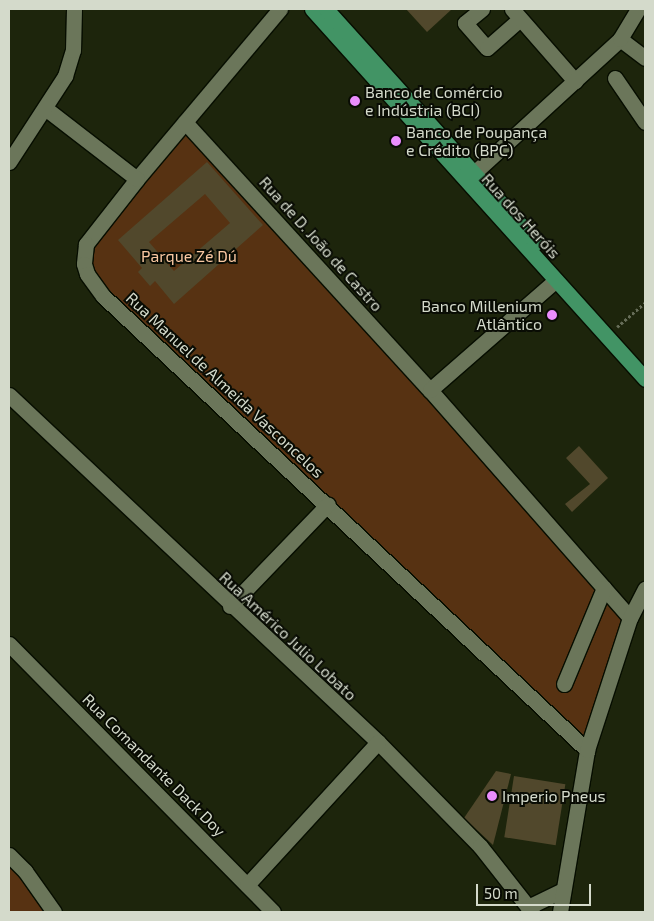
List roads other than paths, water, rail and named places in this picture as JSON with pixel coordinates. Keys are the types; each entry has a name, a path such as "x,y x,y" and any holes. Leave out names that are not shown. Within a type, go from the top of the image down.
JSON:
{"main road":[{"name":"Rua dos Heróis","path":"312,9 645,379"},
{"name":"Rua dos Heróis","path":"326,9 645,364"}],"street":[{"path":"9,162 65,76 73,50 74,9"},
{"name":"Rua Manuel de Almeida Vasconcelos","path":"280,9 136,179 86,244 84,264 92,283 587,750"},
{"path":"482,9 465,24 487,48 516,14 575,81"},
{"path":"474,173 620,39 638,9"},
{"path":"620,39 645,58"},
{"path":"615,78 643,115"},
{"path":"45,108 136,179"},
{"name":"Rua de D. João de Castro","path":"185,122 430,390 630,618"},
{"path":"430,390 556,280"},
{"name":"Rua Américo Julio Lobato","path":"9,396 230,606 378,742 480,846 530,909"},
{"path":"230,606 328,504"},
{"path":"564,684 604,588"},
{"path":"560,912 587,750 630,618 645,589"},
{"name":"Rua Comandante Dack Doy","path":"9,644 273,912"},
{"path":"247,885 378,742"},
{"path":"9,855 25,872 54,912"},
{"path":"530,909 563,890"}],"place":[{"name":"Banco de Comércio e Indústria (BCI)","path":"355,101"},
{"name":"Banco de Poupança e Crédito (BPC)","path":"396,141"},
{"name":"Banco Millenium Atlântico","path":"552,315"},
{"name":"Imperio Pneus","path":"492,796"}],"park label":[{"name":"Parque Zé Dú","path":"189,256"}]}
